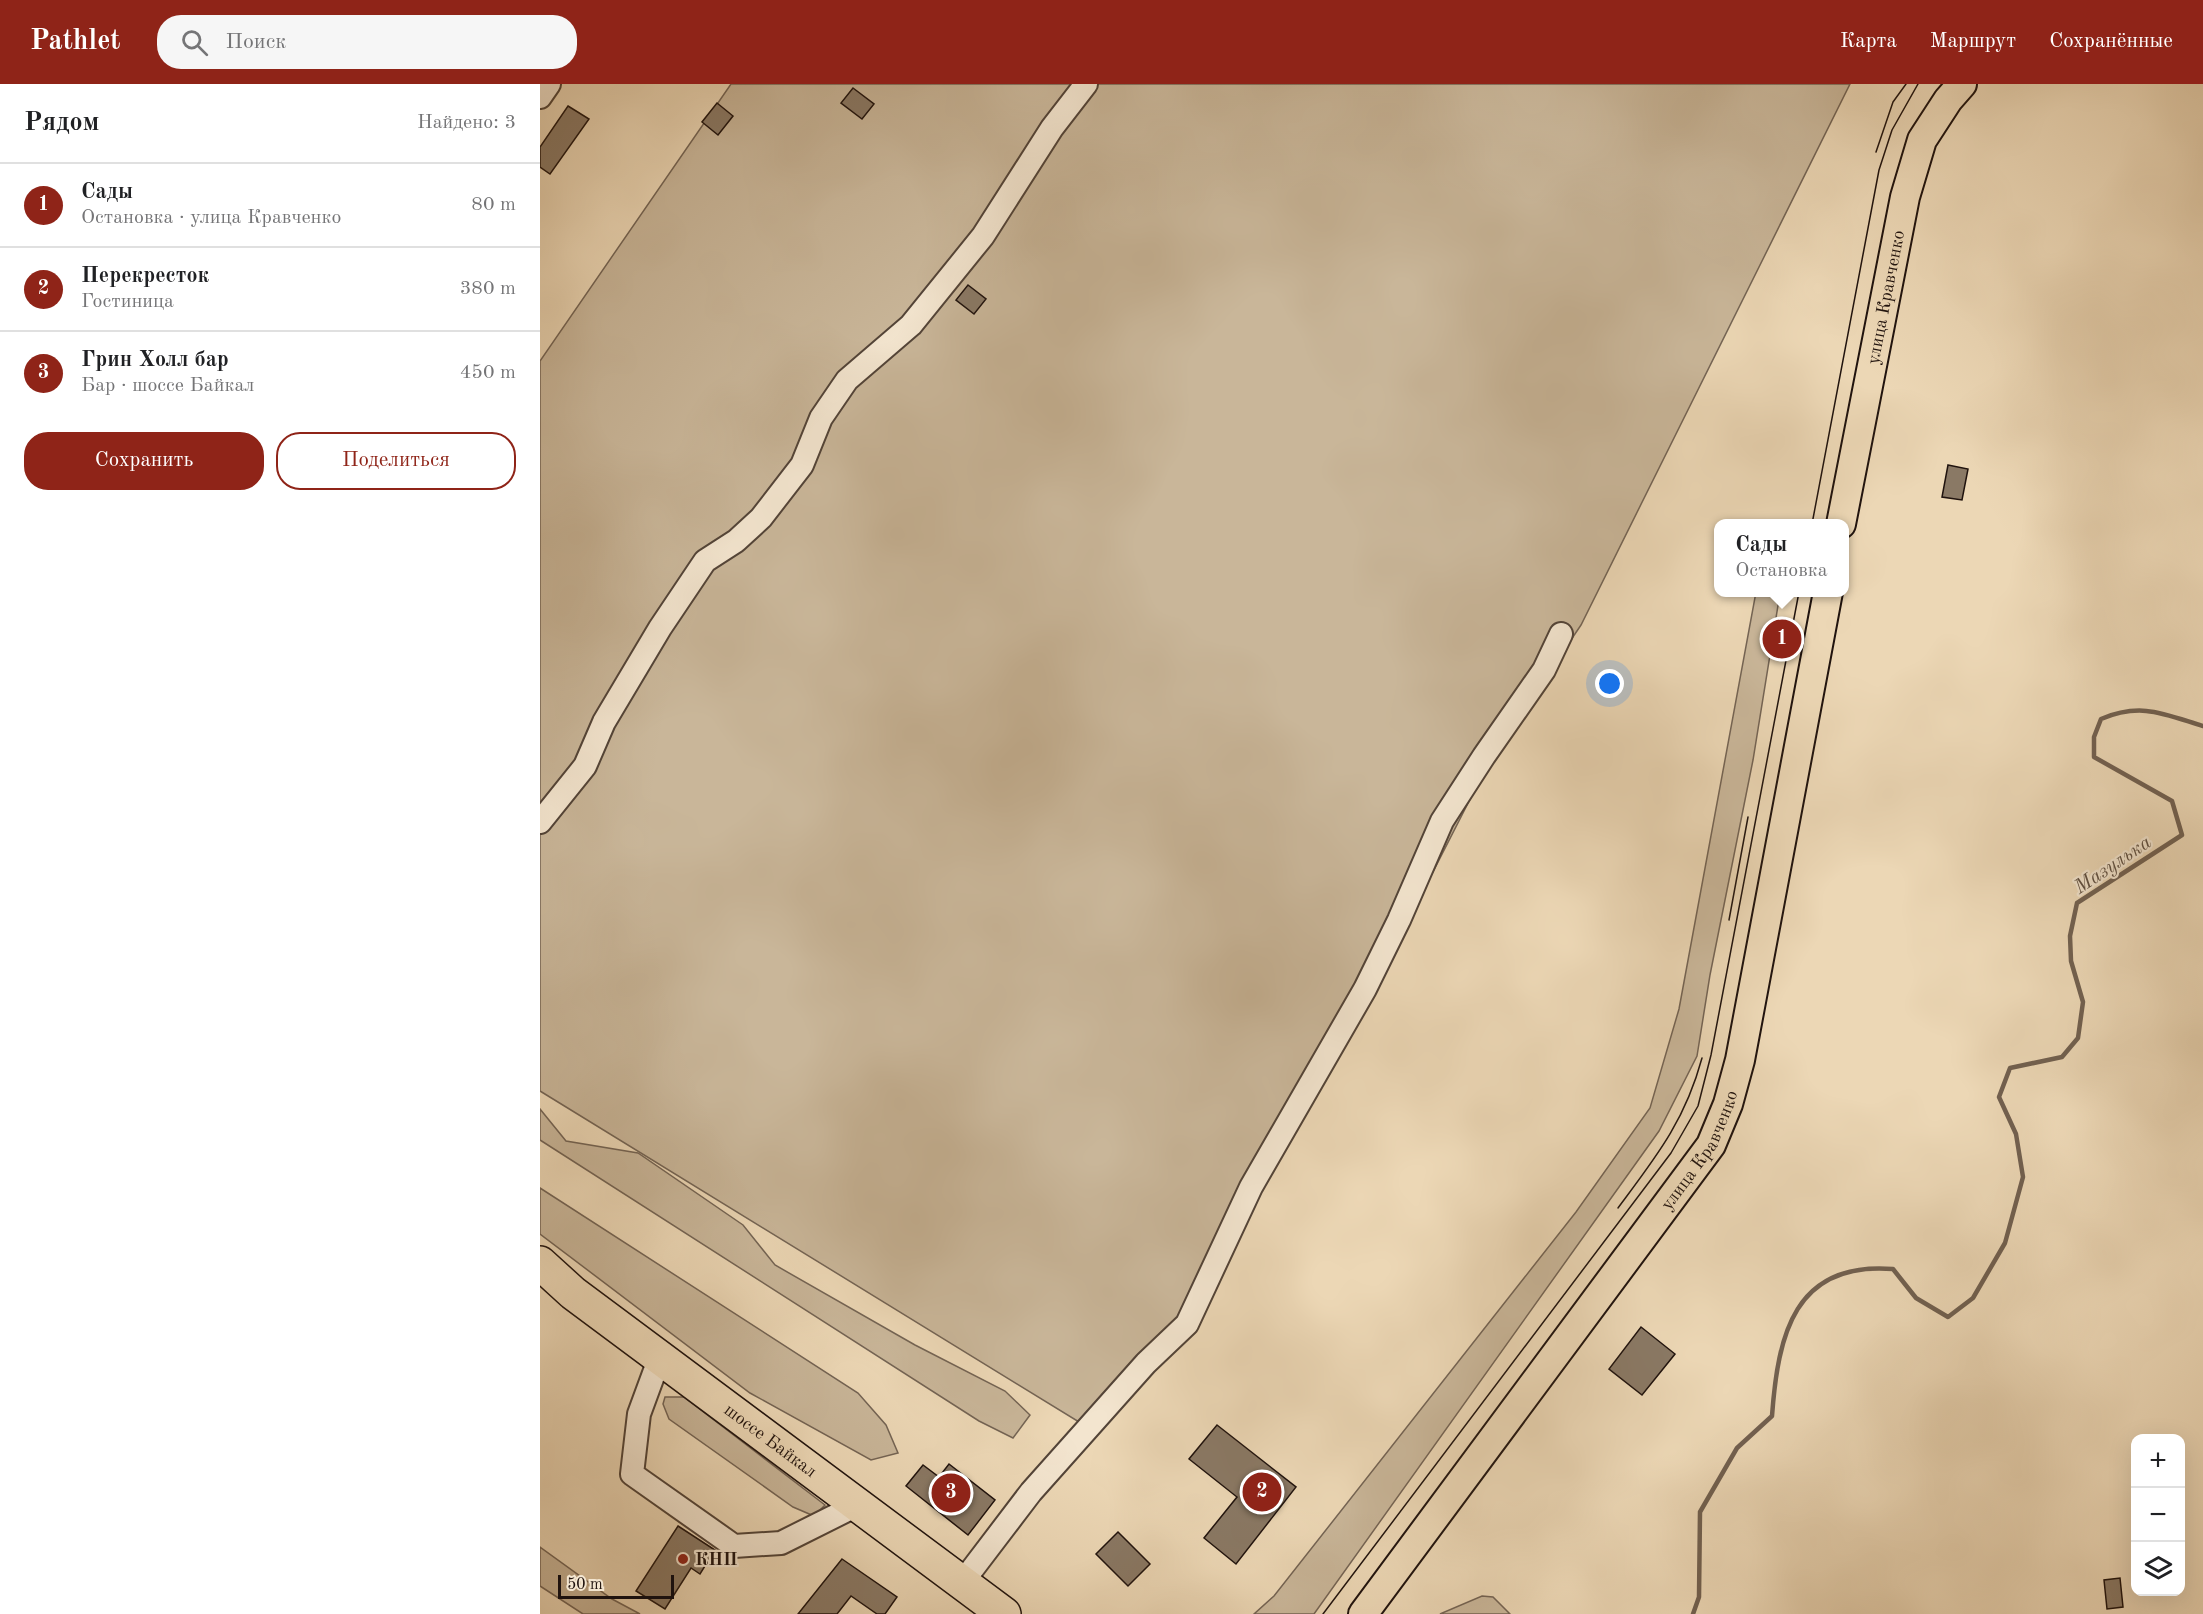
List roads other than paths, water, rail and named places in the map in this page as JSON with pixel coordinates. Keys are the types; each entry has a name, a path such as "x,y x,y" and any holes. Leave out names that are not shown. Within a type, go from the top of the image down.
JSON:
{"highway":[{"name":"шоссе Байкал","path":"540,1263 573,1293 1004,1614"}],"main road":[{"name":"улица Кравченко","path":"1842,519 1905,197 1922,140 1948,100 1962,84"},
{"name":"улица Кравченко","path":"1363,1614 1711,1145 1728,1104 1740,1060 1827,597"}],"street":[{"path":"540,98 549,84"},
{"path":"540,822 585,766 604,722 660,628 705,561 736,541 761,518 802,465 821,418 847,380 911,324 962,263 983,236 1052,128 1086,84"},
{"path":"961,1584 1032,1492 1146,1363 1187,1324 1251,1187 1365,989 1399,920 1442,821 1544,670 1561,634"},
{"path":"660,1357 639,1414 632,1474 734,1546 781,1543 857,1505"}],"waterway":[{"name":"Мазулька","path":"1693,1614 1699,1597 1700,1512 1737,1448 1772,1416 1775,1386 1787,1332 1798,1309 1813,1291 1833,1277 1860,1270 1893,1269 1916,1298 1948,1317 1973,1298 2005,1243 2023,1177 2016,1134 1999,1097 2010,1068 2062,1057 2078,1038 2083,1002 2071,961 2070,936 2077,903 2182,835 2172,801 2094,757 2094,737 2101,719 2128,711 2141,711 2164,714 2203,726"}],"tram line":[{"path":"1876,152 1893,102 1906,84"},
{"path":"1813,519 1879,170 1892,130 1918,84"},
{"path":"1323,1614 1671,1153 1698,1106 1711,1055 1798,597"},
{"path":"1729,920 1748,817"},
{"path":"1618,1208 1668,1138 1687,1101 1702,1058"}],"place":[{"name":"Сады","path":"1782,639"},
{"name":"Перекресток","path":"1262,1492"},
{"name":"Грин Холл бар","path":"951,1493"},
{"name":"КНП","path":"683,1559"}]}
